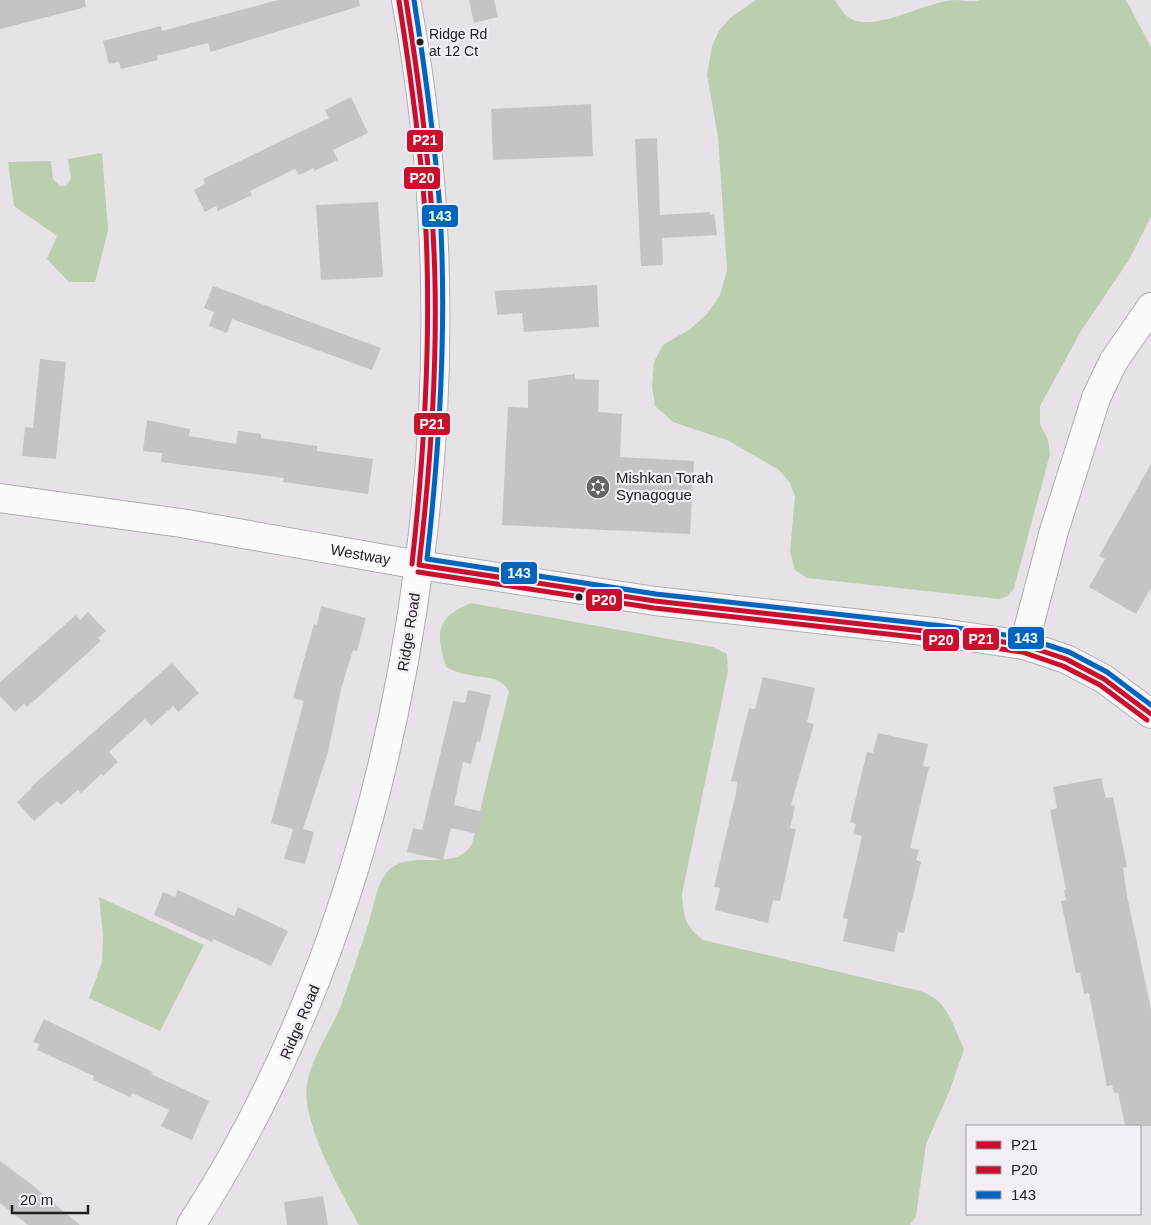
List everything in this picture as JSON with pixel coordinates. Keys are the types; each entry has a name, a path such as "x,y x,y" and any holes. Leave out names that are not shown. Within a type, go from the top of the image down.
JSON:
{"street":[{"name":"Ridge Road","path":"192,1225 233,1159 284,1060 310,1000 331,941 373,803 400,685 428,494 434,416 436,311 434,239 428,166 416,62 406,0"},
{"path":"1024,645 1054,531 1096,398 1113,362 1151,308"},
{"name":"Westway","path":"0,498 181,523 419,565 655,601 942,633 1024,645 1066,659 1104,679 1151,714"}],"green space":[{"path":"756,0 835,0 849,18 867,22 891,18 931,5 954,0 1126,0 1151,47 1151,217 1129,260 1081,331 1040,406 1040,424 1048,440 1050,454 1014,588 1008,596 999,599 807,578 795,570 790,552 795,496 790,483 779,470 727,440 673,422 655,406 652,386 654,362 663,345 690,329 707,314 720,295 727,270 718,137 707,75 712,46 719,31 730,18"},
{"path":"102,153 108,230 95,282 69,282 47,259 57,236 14,206 8,162 51,161 53,179 60,186 66,186 71,178 68,159"},
{"path":"471,603 713,647 727,654 728,671 682,894 686,920 692,930 703,940 920,991 937,1000 943,1007 964,1049 950,1090 926,1144 916,1216 910,1225 359,1225 328,1166 315,1134 307,1103 308,1078 317,1054 340,1008 368,925 378,888 385,874 400,863 455,857 465,853 472,844 509,691 495,679 463,674 446,667 441,645 441,628 450,615"},
{"path":"99,897 204,945 160,1031 89,998 102,962 103,936"}],"building":[{"path":"0,0 85,0 86,7 0,29"},
{"path":"278,0 359,0 360,6 211,52 208,43 157,56 158,60 121,69 119,62 109,64 103,41 161,26 162,31"},
{"path":"469,0 494,0 498,17 474,23"},
{"path":"351,97 368,133 333,150 338,160 314,171 314,168 299,175 295,169 250,191 252,195 218,211 216,206 205,212 194,190 205,184 203,179 329,118 325,110"},
{"path":"591,104 593,156 493,160 491,109"},
{"path":"657,138 660,215 710,212 710,215 714,214 717,235 662,238 663,265 641,266 635,139"},
{"path":"378,202 383,277 321,280 316,205"},
{"path":"597,285 599,327 524,332 522,313 497,315 495,291"},
{"path":"213,286 381,348 372,370 232,319 227,333 209,326 214,312 204,308"},
{"path":"40,359 66,362 56,459 22,456 25,427 33,428"},
{"name":"Mishkan Torah Synagogue","path":"575,374 575,379 599,380 598,412 622,414 620,457 694,461 690,534 502,525 508,407 528,408 528,380"},
{"path":"147,420 190,429 189,436 236,444 238,431 261,434 261,438 317,446 317,451 373,459 368,494 283,482 284,478 161,462 162,453 143,451"},
{"path":"1151,464 1151,588 1136,614 1089,587 1105,559 1099,556"},
{"path":"321,606 366,618 357,651 353,650 341,689 328,752 303,829 314,832 305,864 284,859 293,829 271,823 304,701 293,698 314,624 317,625"},
{"path":"88,612 106,631 98,638 101,641 27,707 24,704 15,712 0,696 0,682 76,615 80,620"},
{"path":"172,663 199,693 178,712 173,706 151,726 145,719 109,752 118,762 103,776 101,774 81,793 78,790 61,805 57,801 34,821 17,802 31,787"},
{"path":"763,677 815,688 807,722 814,724 791,805 795,806 790,828 796,829 780,901 773,900 768,923 715,910 720,888 714,887 736,793 737,782 731,781 749,708 755,709"},
{"path":"468,690 491,695 480,742 477,741 471,764 463,762 454,805 483,812 478,834 451,828 443,860 407,852 413,828 422,830 453,701 465,703"},
{"path":"878,733 928,744 923,766 929,767 910,848 919,850 916,860 921,862 904,933 898,932 894,952 843,941 848,919 843,918 862,836 853,834 856,824 850,822 867,752 873,753"},
{"path":"1101,778 1106,798 1113,797 1127,867 1123,868 1127,896 1151,1009 1151,1126 1125,1125 1118,1092 1114,1093 1112,1085 1107,1086 1089,993 1084,994 1080,973 1076,973 1061,901 1066,900 1064,890 1066,890 1050,810 1057,808 1053,787"},
{"path":"178,890 234,916 238,907 288,931 271,966 213,939 212,942 154,915 163,892 175,897"},
{"path":"44,1019 153,1072 151,1074 209,1101 192,1140 161,1126 169,1110 132,1093 130,1097 93,1080 94,1076 37,1050 39,1044 33,1042"},
{"path":"0,1161 80,1225 28,1225 0,1203"},
{"path":"323,1196 328,1225 287,1225 284,1202"}],"transit line":[{"name":"P21","path":"406,0 417,70 425,141 432,211 435,282 432,424 419,565"},
{"name":"143","path":"414,0 426,79 438,184 442,254 443,298 439,428 427,559 656,594 943,626 1026,638 1069,652 1107,672 1151,705"},
{"name":"P20","path":"399,1 420,159 427,256 428,300 424,432 412,564"},
{"name":"P21","path":"419,565 655,601 942,633 1024,645 1066,659 1104,679 1151,714"},
{"name":"P20","path":"418,572 654,608 941,640 1022,652 1063,666 1100,685 1147,720"}],"place":[{"name":"Ridge Rd at 12 Ct","path":"420,42"},
{"name":"Mishkan Torah Synagogue","path":"598,487"}]}
